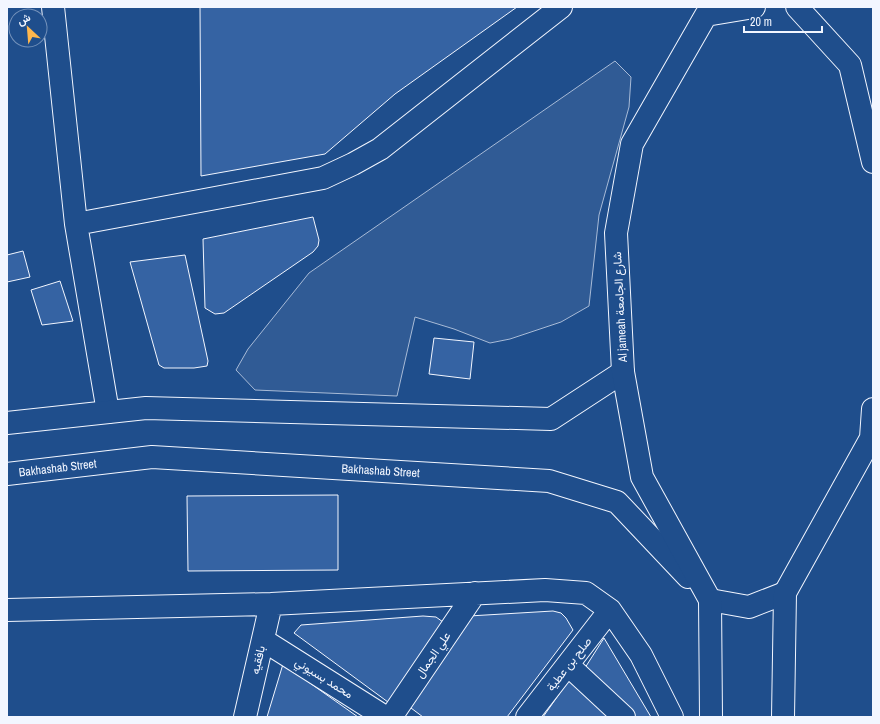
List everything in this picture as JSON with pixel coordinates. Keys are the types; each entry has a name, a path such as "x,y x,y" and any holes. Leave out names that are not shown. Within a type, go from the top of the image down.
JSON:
{"main road":[{"path":"53,7 76,224 108,412"},
{"path":"76,224 323,178 353,164 380,148 561,7"},
{"name":"Al jameah شارع الجامعة","path":"711,717 710,600 642,477 623,372 616,233 632,144 706,11 754,7"},
{"path":"797,7 850,65 873,162"},
{"path":"7,423 146,408 551,419 623,372"},
{"path":"784,717 785,593 871,438 873,408"},
{"name":"Bakhashab Street","path":"7,474 152,457 549,481 617,502 710,600"},
{"path":"7,610 271,604 545,590 586,593 610,610 641,655 672,717"},
{"name":"علي الجمال","path":"391,717 475,593"},
{"path":"710,600 749,607 785,593"},
{"name":"بافقيه","path":"245,717 271,604"},
{"name":"صلح بن عطية","path":"527,717 610,610"},
{"name":"محمد بسيوني","path":"263,640 386,717"},
{"path":"568,664 624,717"}],"shaded area":[{"path":"615,61 631,77 629,107 599,215 589,306 561,322 510,339 490,343 454,329 415,317 397,396 255,390 236,370 248,349 309,273"}],"building":[{"path":"200,7 517,7 395,94 325,154 201,176"},
{"path":"313,217 319,240 318,246 313,252 224,313 215,314 205,308 203,239"},
{"path":"23,251 30,277 7,282 7,255"},
{"path":"185,255 208,361 207,366 194,368 164,368 159,365 130,262"},
{"path":"60,281 73,321 42,325 31,290"},
{"path":"434,338 474,342 470,379 429,374"},
{"path":"338,495 338,570 188,571 187,496"},
{"path":"553,611 561,613 566,618 573,630 507,717 423,717 407,705 469,616"},
{"path":"423,616 436,617 443,622 392,705 294,633 301,625"},
{"path":"604,638 651,717 635,717 583,671"},
{"path":"283,664 358,717 267,717"},
{"path":"569,680 615,717 543,717"}]}
